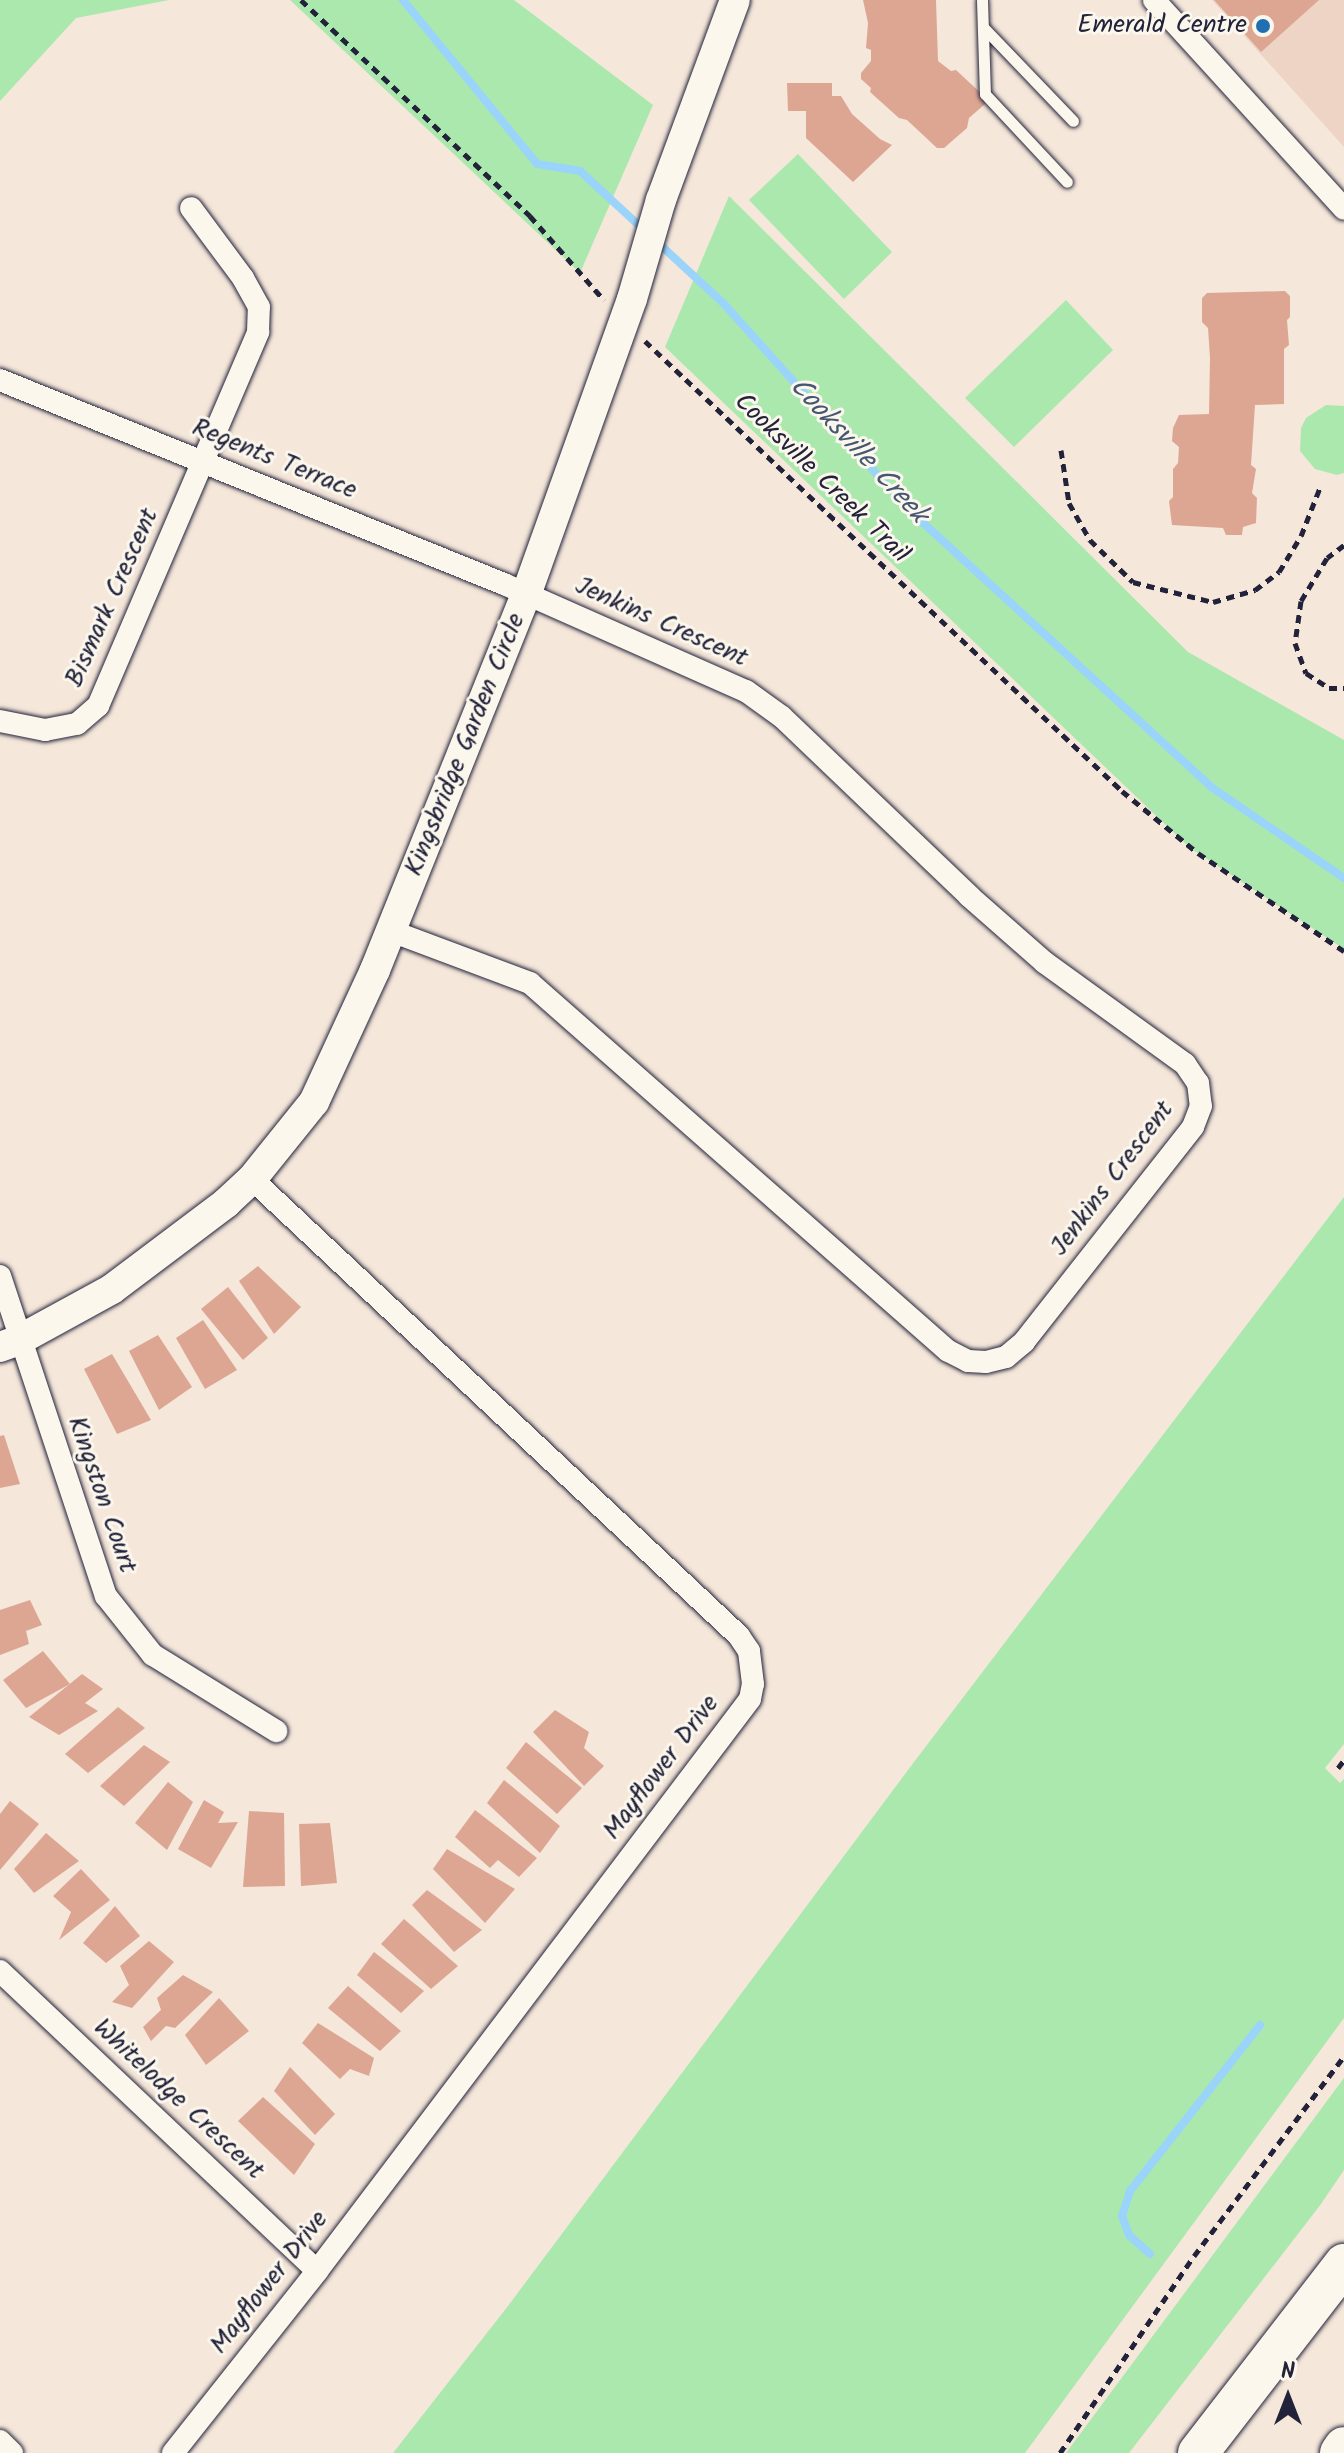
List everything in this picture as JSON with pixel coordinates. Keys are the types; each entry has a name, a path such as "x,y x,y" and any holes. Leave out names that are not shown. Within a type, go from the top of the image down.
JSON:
{"highway":[{"path":"1313,2304 1344,2244"},
{"path":"1198,2453 1344,2264"}],"street":[{"name":"Kingsbridge Garden Circle","path":"10,1344 112,1289 226,1203 252,1179 314,1102 391,931 526,595 628,310 661,200 735,0"},
{"path":"1154,0 1344,209"},
{"name":"Bismark Crescent","path":"0,721 45,730 77,724 98,706 258,332 259,307 243,278 191,208"},
{"name":"Regents Terrace","path":"0,380 526,595"},
{"name":"Jenkins Crescent","path":"391,931 530,983 948,1351 968,1361 986,1362 1006,1357 1024,1342 1193,1127 1201,1106 1198,1083 1185,1064 1044,962 969,896 782,717 715,674 526,595"},
{"name":"Mayflower Drive","path":"173,2453 317,2271 750,1699 753,1667 739,1636 252,1179"},
{"name":"Kingston Court","path":"0,1276 10,1344 106,1596 153,1655 276,1731"},
{"name":"Whitelodge Crescent","path":"0,1971 317,2271"},
{"path":"0,2441 12,2453"}],"lane":[{"path":"982,0 985,94 1067,182"},
{"path":"983,27 1073,121"}],"path":[{"name":"Cooksville Creek Trail","path":"301,0 628,310 1122,791 1198,853 1344,951"},
{"path":"1061,450 1069,503 1090,540 1133,582 1213,602 1255,590 1279,572 1301,536 1321,485"},
{"path":"1344,545 1327,558 1301,601 1295,643 1306,673 1329,688 1344,688"},
{"path":"1338,1768 1344,1760"},
{"path":"1060,2453 1194,2256 1344,2056"}],"shaded area":[{"path":"1212,0 1344,0 1344,147"}],"green space":[{"path":"0,0 169,0 76,18 0,101"},
{"path":"290,0 514,0 653,105 580,273"},
{"path":"798,154 892,252 844,299 749,200"},
{"path":"729,196 1188,652 1344,740 1344,949 1190,848 665,347"},
{"path":"1066,300 1113,350 1014,447 965,398"},
{"path":"1326,405 1344,406 1344,473 1337,475 1315,469 1300,451 1301,428 1306,418"},
{"path":"1344,1197 1344,1744 1325,1768 1340,1783 1344,1779 1344,2018 1025,2453 393,2453 508,2306 914,1762"},
{"path":"1344,2078 1344,2170 1321,2204 1129,2453 1066,2453"}],"building":[{"path":"863,0 936,0 938,61 951,71 956,70 985,97 985,104 969,118 967,128 944,148 937,148 907,120 899,118 870,92 871,88 861,79 861,73 871,61 871,50 866,48 868,23"},
{"name":"Emerald Centre","path":"1214,0 1319,0 1261,52"},
{"path":"787,83 832,83 832,96 841,96 852,114 880,139 892,145 853,182 806,138 806,111 788,111"},
{"path":"1285,291 1290,296 1290,317 1287,320 1289,345 1284,349 1284,404 1255,405 1251,465 1256,469 1252,493 1257,498 1256,523 1243,527 1242,535 1226,535 1223,528 1172,525 1169,501 1173,497 1173,469 1178,463 1179,447 1172,441 1173,428 1179,415 1209,414 1210,358 1208,328 1202,322 1202,298 1207,293"},
{"path":"258,1266 301,1307 274,1334 239,1281"},
{"path":"228,1287 268,1338 243,1360 201,1309"},
{"path":"203,1320 237,1370 205,1389 176,1338"},
{"path":"158,1335 192,1387 159,1410 129,1351"},
{"path":"112,1354 151,1420 117,1434 84,1369"},
{"path":"4,1435 20,1484 0,1488 0,1436"},
{"path":"30,1600 42,1625 26,1631 29,1644 0,1655 0,1610"},
{"path":"43,1651 70,1684 26,1708 3,1680"},
{"path":"82,1674 103,1689 85,1703 98,1711 59,1735 29,1717"},
{"path":"118,1707 145,1728 88,1773 65,1754"},
{"path":"555,1710 589,1732 584,1748 604,1766 584,1786 533,1732"},
{"path":"526,1742 582,1788 557,1814 506,1768"},
{"path":"144,1745 170,1762 124,1806 100,1786"},
{"path":"504,1780 560,1826 540,1853 487,1803"},
{"path":"168,1782 193,1802 167,1850 135,1823"},
{"path":"204,1800 224,1812 218,1823 238,1822 211,1868 178,1849"},
{"path":"10,1801 39,1824 0,1870 0,1814"},
{"path":"475,1810 537,1858 519,1877 498,1860 490,1868 455,1837"},
{"path":"249,1811 284,1813 285,1886 243,1887"},
{"path":"330,1823 337,1883 301,1886 299,1824"},
{"path":"46,1833 79,1861 34,1893 14,1869"},
{"path":"447,1849 515,1889 485,1923 433,1869"},
{"path":"81,1869 110,1900 59,1940 71,1912 53,1896"},
{"path":"427,1890 482,1930 454,1952 412,1905"},
{"path":"115,1906 140,1936 106,1963 83,1943"},
{"path":"404,1919 458,1966 431,1989 381,1944"},
{"path":"149,1941 174,1962 132,2008 112,2002 129,1985 120,1966"},
{"path":"374,1952 424,1991 401,2013 357,1975"},
{"path":"183,1975 213,1992 175,2028 166,2026 151,2041 143,2027 161,2010 157,1998"},
{"path":"348,1986 401,2031 380,2051 328,2008"},
{"path":"219,1998 249,2031 206,2065 185,2035"},
{"path":"318,2023 374,2058 369,2076 350,2069 340,2079 302,2043"},
{"path":"290,2067 335,2114 315,2135 274,2091"},
{"path":"263,2097 315,2144 294,2175 238,2121"}],"waterway":[{"name":"Cooksville Creek","path":"403,0 537,164 580,171 645,231"},
{"name":"Cooksville Creek","path":"655,240 724,304 908,509 1211,787 1344,878"},
{"path":"1150,2254 1129,2235 1122,2216 1130,2191 1260,2025"}],"place":[{"name":"Emerald Centre","path":"1263,26"}]}
